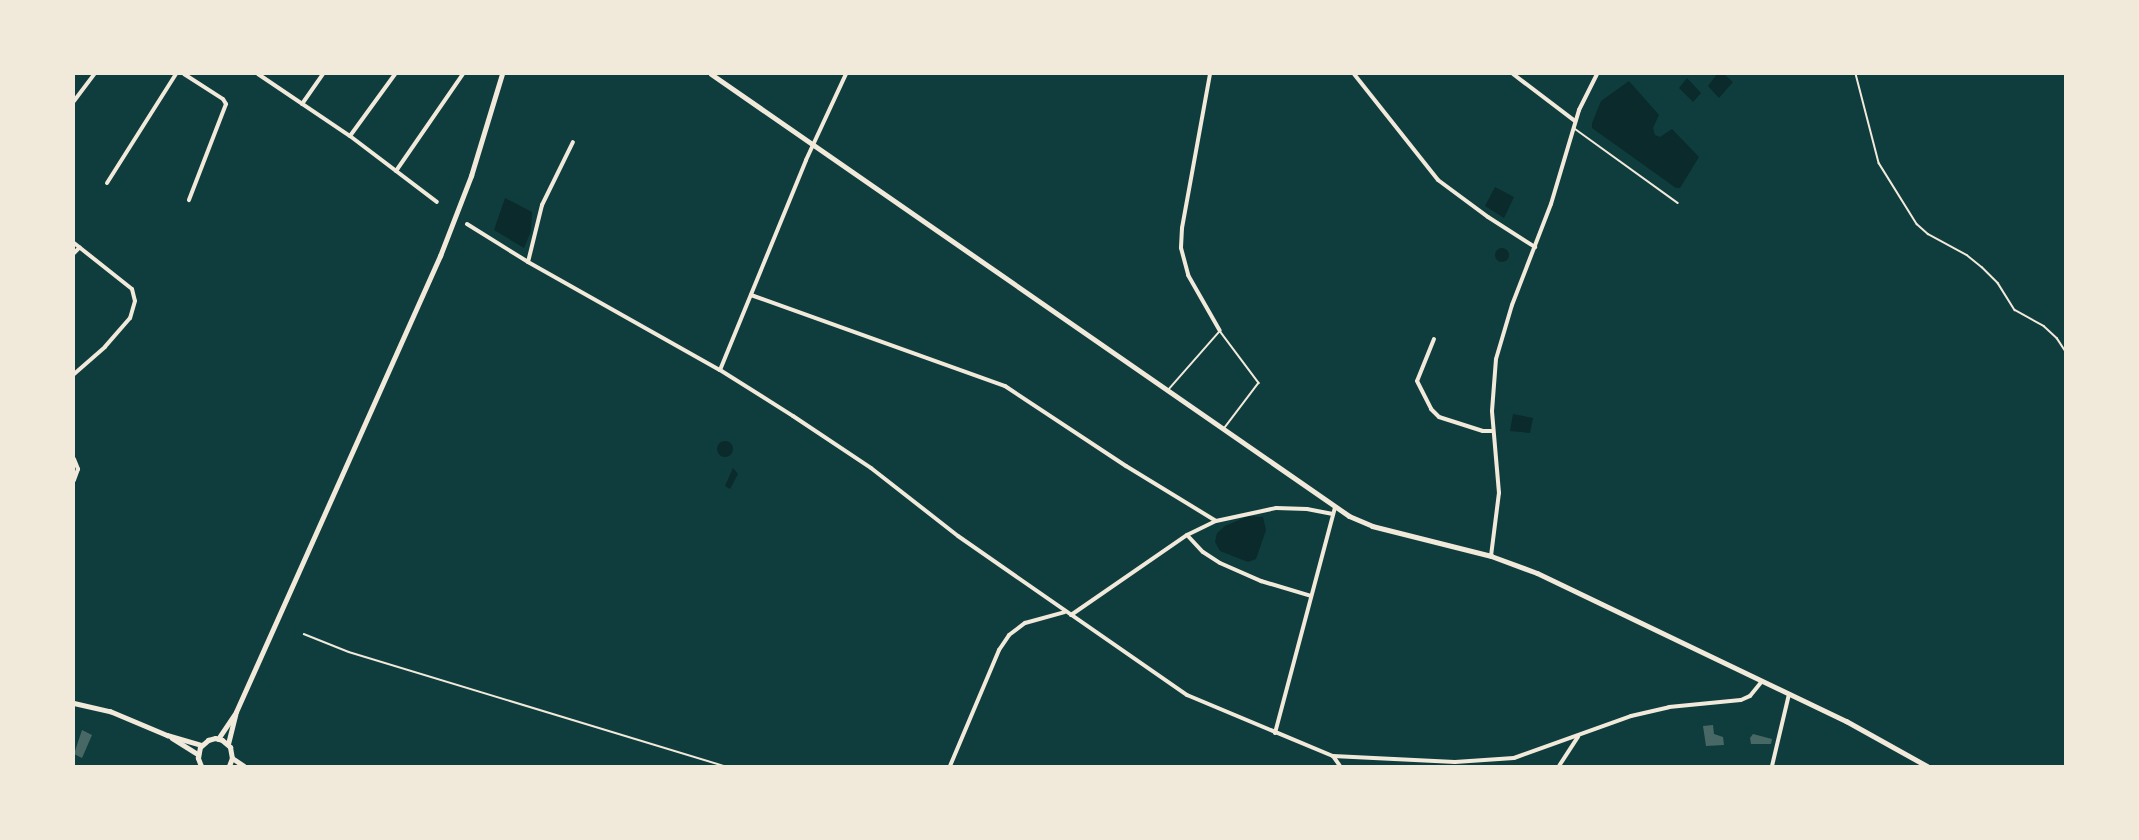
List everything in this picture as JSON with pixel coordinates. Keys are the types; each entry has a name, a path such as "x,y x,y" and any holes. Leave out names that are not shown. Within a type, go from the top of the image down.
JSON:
{"main road":[{"path":"218,739 236,712 457,216 502,74"},
{"path":"711,74 1335,506 1372,526 1491,556 1537,573 1866,731 1927,766"},
{"path":"74,703 118,713 168,735 202,745"},
{"path":"229,766 232,758 228,744 236,712"},
{"path":"168,735 198,754"},
{"path":"201,766 198,754 202,745 211,739 218,739 228,744"},
{"path":"232,758 244,766"}],"street":[{"path":"74,101 94,74"},
{"path":"107,183 177,74"},
{"path":"184,74 223,99 225,104 189,200"},
{"path":"258,74 350,136 437,202"},
{"path":"302,104 323,74"},
{"path":"350,136 395,74"},
{"path":"396,171 463,74"},
{"path":"720,370 814,144 846,74"},
{"path":"1210,74 1182,228 1181,248 1188,275 1220,331"},
{"path":"1354,74 1438,180 1488,218 1535,247"},
{"path":"1513,74 1575,121"},
{"path":"1491,556 1499,493 1492,402 1496,359 1512,305 1535,247 1575,121 1586,92 1597,74"},
{"path":"528,262 542,205 573,142"},
{"path":"467,224 528,262 720,370 871,468 958,536 1187,695 1333,756 1469,762 1514,758 1631,716 1669,707 1741,700 1750,696 1762,681"},
{"path":"74,243 132,289 134,305 130,318 105,347 74,374"},
{"path":"74,253 80,248"},
{"path":"751,295 1005,386 1126,466 1216,520"},
{"path":"1434,339 1417,381 1431,409 1439,417 1483,431 1493,430"},
{"path":"74,459 77,465 74,480"},
{"path":"1275,733 1335,506"},
{"path":"950,766 996,658 1009,635 1025,623 1069,613 1187,535 1216,520 1276,508 1306,509 1332,514"},
{"path":"1187,535 1203,552 1220,563 1261,581 1311,596"},
{"path":"1772,766 1789,693"},
{"path":"1559,766 1579,736"},
{"path":"1333,756 1340,766"},
{"path":"1469,762 1474,766"}],"lane":[{"path":"1573,127 1678,203"},
{"path":"1168,390 1220,331 1259,383 1224,429"}],"path":[{"path":"1856,74 1879,162 1917,225 1928,234 1967,255 1982,267 1998,283 2015,310 2044,326 2057,338 2066,352"},
{"path":"304,634 349,652 725,766"}],"water":[{"path":"1717,74 1724,74 1733,82 1719,98 1708,86"},
{"path":"1687,78 1701,93 1693,102 1679,88"},
{"path":"1629,81 1659,115 1653,128 1655,135 1660,137 1672,129 1699,157 1680,188 1676,188 1592,128 1601,101"},
{"path":"1495,187 1514,197 1504,218 1485,206"},
{"path":"505,198 532,212 531,231 524,248 494,230"},
{"path":"1502,248 1507,250 1509,255 1507,260 1502,262 1497,260 1495,255 1497,250"},
{"path":"1513,414 1533,418 1530,433 1510,431"},
{"path":"725,441 731,443 733,449 731,455 725,457 719,455 717,449 719,443"},
{"path":"733,468 738,474 730,489 725,486"},
{"path":"1248,516 1263,517 1266,530 1256,559 1248,562 1220,551 1215,542 1217,533 1225,526"}],"building":[{"path":"1713,725 1714,734 1723,737 1724,745 1706,746 1703,726"},
{"path":"82,730 92,735 82,758 74,754"},
{"path":"1753,734 1772,739 1771,744 1751,744 1750,738"}]}
